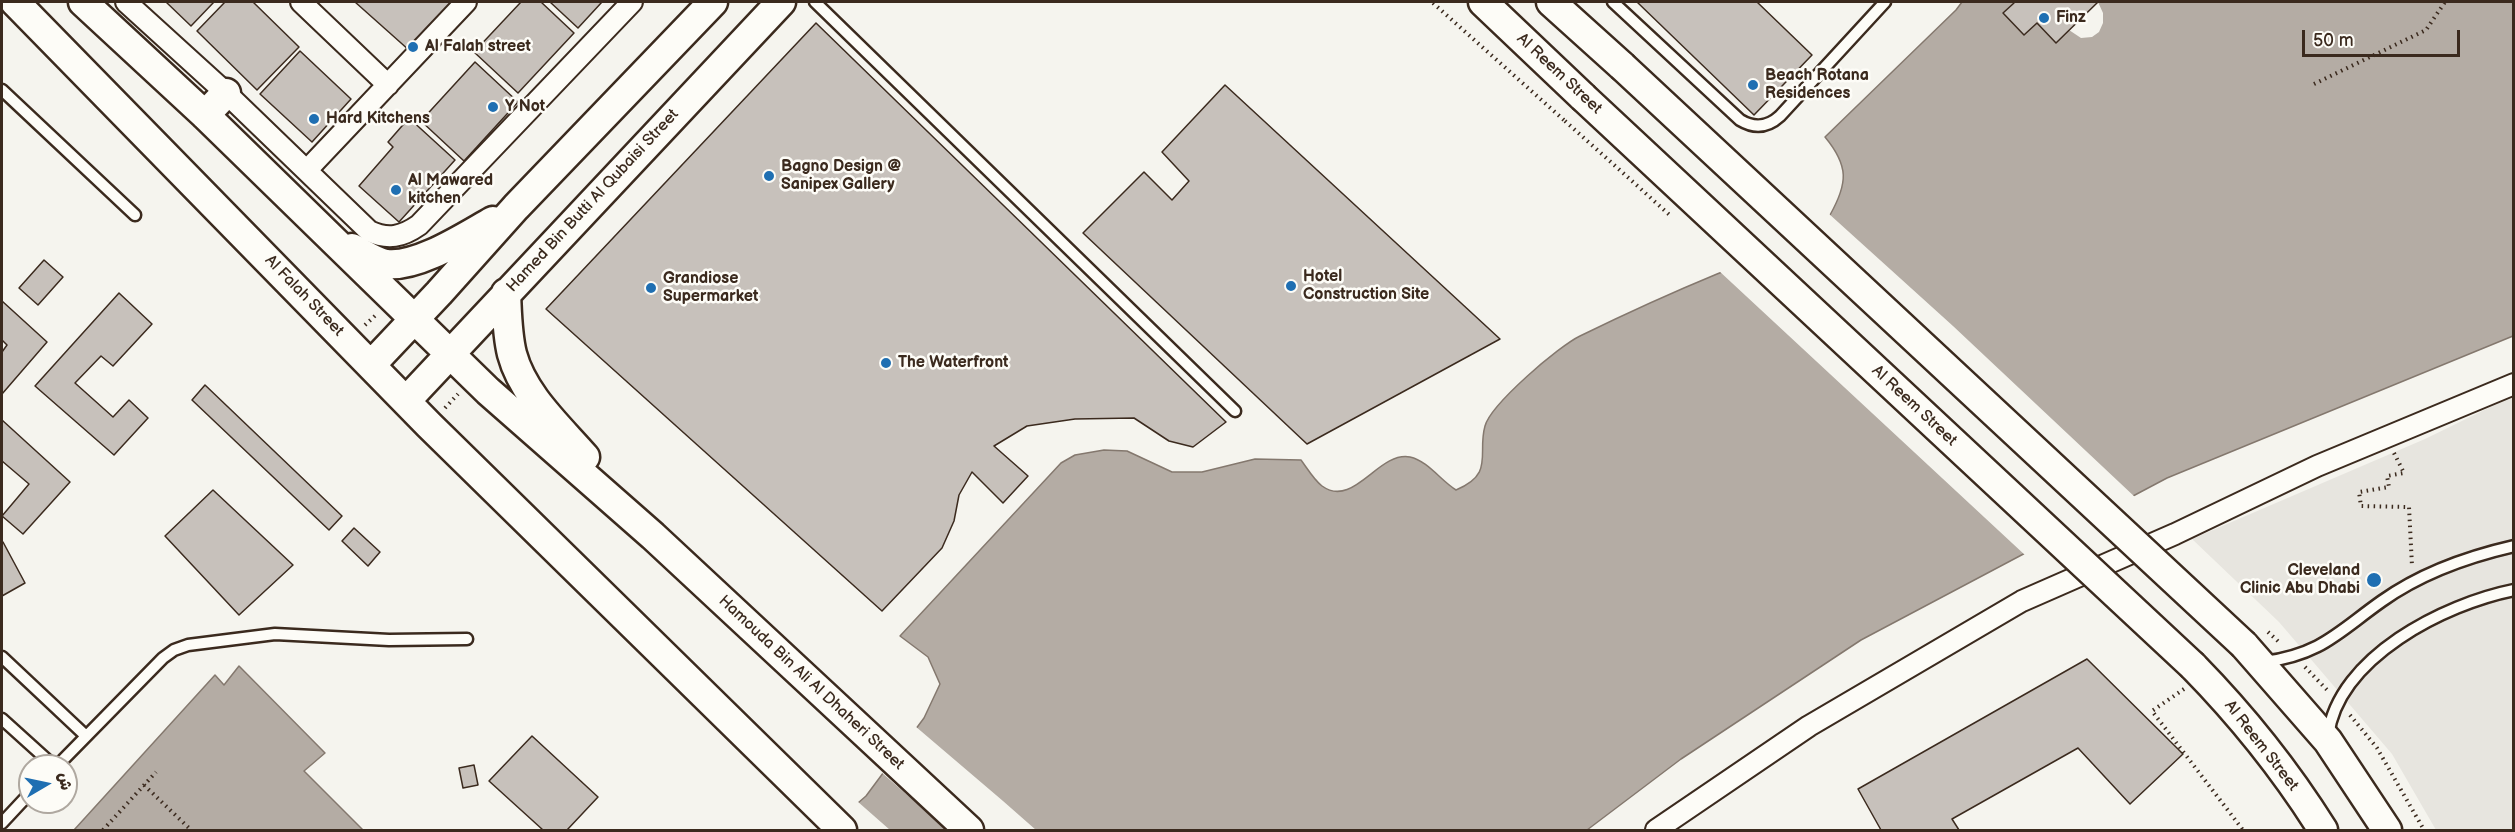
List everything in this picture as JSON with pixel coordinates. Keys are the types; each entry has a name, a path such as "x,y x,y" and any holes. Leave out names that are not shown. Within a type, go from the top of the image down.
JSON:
{"main road":[{"name":"Al Falah Street","path":"15,2 406,401 594,589 842,831"},
{"path":"371,365 516,207 713,2"},
{"name":"Hamed Bin Butti Al Qubaisi Street","path":"406,401 781,2"},
{"name":"Al Reem Street","path":"1483,2 2203,676 2274,759 2323,831"},
{"path":"1551,2 2262,663 2328,741 2387,831"},
{"path":"92,6 488,392 653,536"},
{"path":"205,115 226,93"},
{"path":"334,240 385,264 399,263 441,251 516,207"},
{"path":"506,293 512,355 530,393 653,536"},
{"name":"Hamouda Bin Ali Al Dhaheri Street","path":"653,536 969,831"}],"street":[{"path":"126,2 226,93 369,231 382,237 408,233 419,225 632,2"},
{"path":"301,2 388,85"},
{"path":"307,170 466,2"},
{"path":"1656,831 1809,726 2022,601 2175,534 2386,436 2514,384"}],"lane":[{"path":"815,2 1235,411"},
{"path":"1613,2 1740,120 1747,124 1761,126 1780,116 1885,2"},
{"path":"2,90 135,215"},
{"path":"2262,663 2294,657 2332,639 2382,601 2414,581 2448,565 2483,553 2514,546"},
{"path":"2328,741 2329,728 2338,702 2358,674 2383,652 2419,626 2469,602 2514,590"},
{"path":"67,754 163,658 174,650 188,645 275,634 389,640 467,639"},
{"path":"2,657 86,736"},
{"path":"2,719 41,754"},
{"path":"2,823 18,806"}],"path":[{"path":"2314,84 2426,30 2445,2"},
{"path":"1433,3 1565,122"},
{"path":"2386,436 2404,473 2387,476 2389,487 2360,492 2361,506 2409,507 2414,581"},
{"path":"2263,628 2338,702 2377,748 2424,831"},
{"path":"2203,676 2152,711 2243,831"},
{"path":"103,831 156,772"},
{"path":"144,785 191,831"}],"shaded area":[{"path":"1962,2 2028,2 2035,8 2054,8 2071,2 2513,2 2513,336 2167,478 1861,640 1681,759 1587,830 827,830 866,796 924,718 940,684 928,657 900,636 1061,463 1075,455 1104,450 1127,451 1172,472 1202,472 1255,459 1301,460 1322,486 1334,491 1345,490 1355,485 1387,462 1398,457 1410,457 1429,467 1456,490 1468,484 1480,470 1483,436 1490,416 1527,376 1570,342 1717,274 1779,254 1816,239 1836,204 1843,184 1842,166 1833,147 1825,137"},
{"name":"Cleveland Clinic Abu Dhabi","path":"2513,396 2513,830 2436,830 2392,754 2279,622 2192,539 2425,439"},
{"path":"239,666 325,753 304,771 363,830 74,830 215,675 224,685"}],"pier":[{"name":"Finz","path":"2012,2 2028,2 2035,8 2054,8 2071,2 2098,2 2103,13 2103,23 2099,32 2092,37 2081,38 2069,30 2056,43 2037,23 2024,35 2003,13 2014,3"},
{"path":"1828,213 1953,326 2136,498 2026,556 1718,270 1776,254 1814,236"},
{"path":"915,726 1036,830 947,830 881,772"},
{"path":"857,801 890,830 824,830"}],"building":[{"path":"166,2 214,2 191,26"},
{"path":"225,2 253,2 299,47 257,90 197,31"},
{"path":"355,2 449,2 452,4 410,51"},
{"path":"521,2 541,2 574,33 518,93 474,52"},
{"path":"550,2 602,2 578,28"},
{"name":"Beach Rotana Residences","path":"1637,2 1757,2 1812,55 1754,115"},
{"name":"Finz","path":"2012,2 2098,2 2056,43 2037,23 2024,35 2003,13 2014,3"},
{"name":"The Waterfront","path":"816,23 1226,422 1193,447 1169,441 1134,418 1075,419 1027,426 994,446 1028,476 1003,503 972,472 959,495 954,521 942,548 882,611 546,309"},
{"path":"300,51 351,99 312,142 260,94"},
{"path":"475,62 518,102 464,161 421,121"},
{"name":"Hotel Construction Site","path":"1225,85 1500,339 1307,444 1083,233 1144,172 1172,200 1189,181 1162,152"},
{"path":"409,118 455,160 399,222 359,186 393,147 388,142"},
{"path":"44,260 63,277 38,305 19,288"},
{"path":"119,293 152,324 113,366 101,356 75,383 113,417 129,400 148,418 114,455 35,386"},
{"path":"2,301 47,342 2,394 2,352 7,345 2,340"},
{"path":"205,385 342,516 329,530 192,400"},
{"path":"2,420 70,482 23,534 2,516 29,484 2,461"},
{"path":"213,490 293,565 239,615 165,536"},
{"path":"354,528 380,552 368,566 342,541"},
{"path":"2,543 25,583 2,596"},
{"path":"2087,659 2183,754 2130,804 2078,748 1952,819 1959,830 1881,830 1858,789"},
{"path":"532,736 598,797 567,830 543,830 489,781"},
{"path":"474,765 478,785 463,788 459,768"}],"place":[{"name":"Finz","path":"2044,18"},
{"name":"Al Falah street","path":"413,47"},
{"name":"Beach Rotana Residences","path":"1753,85"},
{"name":"Y Not","path":"493,107"},
{"name":"Hard Kitchens","path":"314,119"},
{"name":"Bagno Design @ Sanipex Gallery","path":"769,176"},
{"name":"Al Mawared kitchen","path":"396,190"},
{"name":"Hotel Construction Site","path":"1291,286"},
{"name":"Grandiose Supermarket","path":"651,288"},
{"name":"The Waterfront","path":"886,363"},
{"name":"Cleveland Clinic Abu Dhabi","path":"2374,580"}]}
